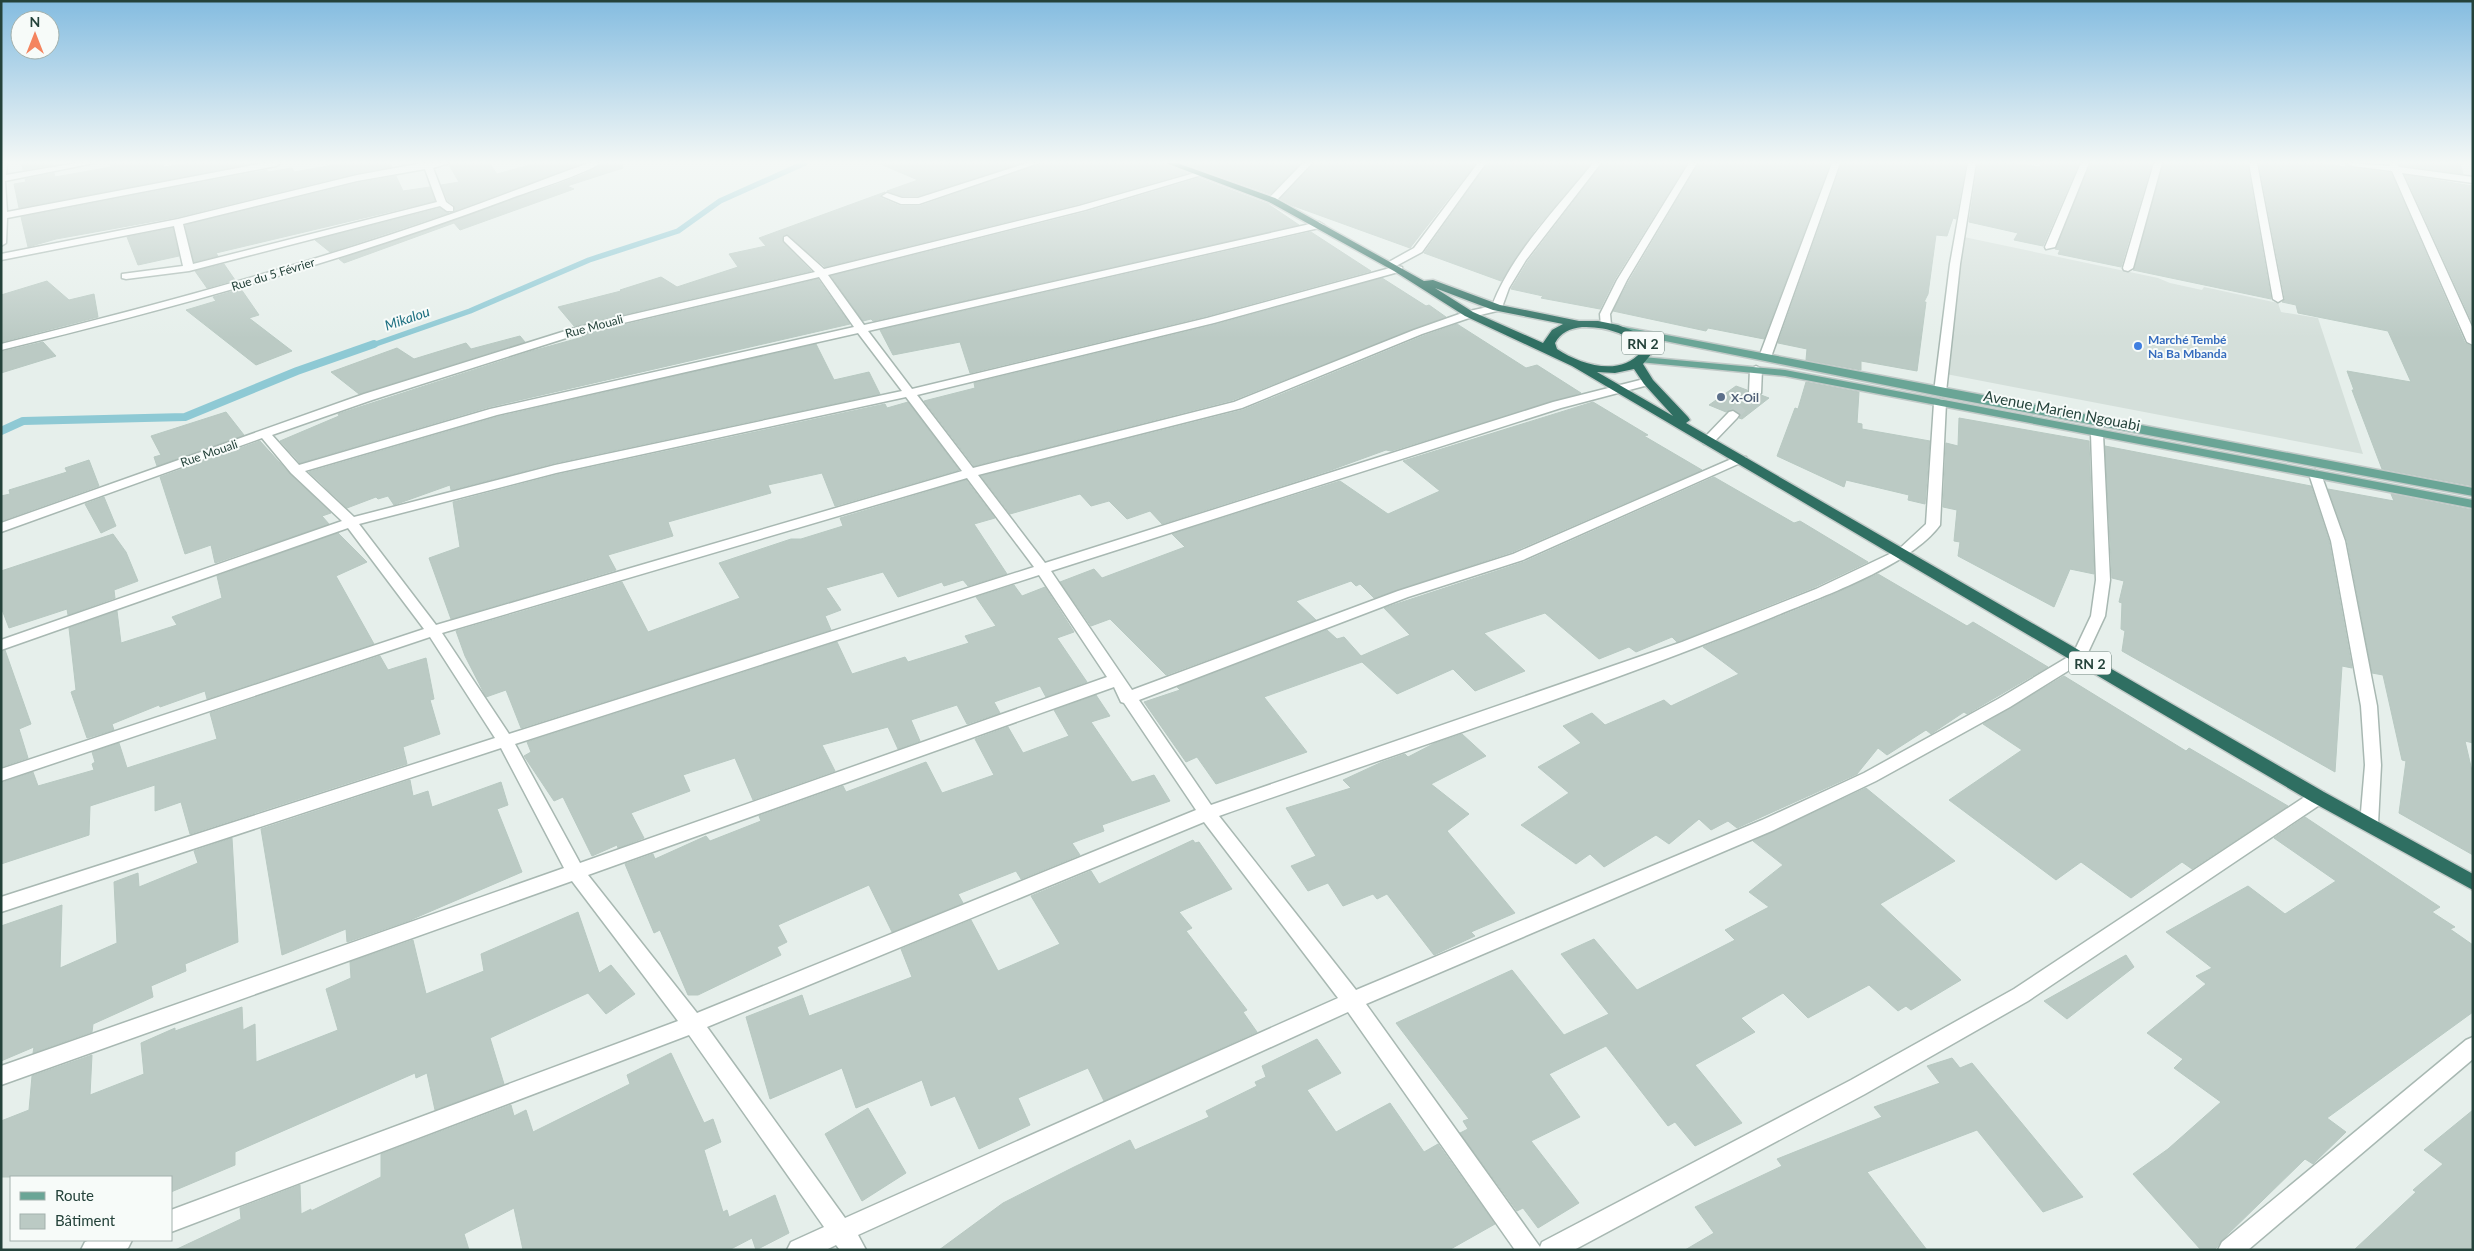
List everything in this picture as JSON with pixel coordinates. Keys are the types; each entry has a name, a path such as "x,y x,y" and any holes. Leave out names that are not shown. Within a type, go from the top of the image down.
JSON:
{"highway":[{"name":"RN 2","path":"1312,221 1394,267 1469,314 1552,351 1903,553 2318,798 2369,824 2473,883"},
{"name":"RN 2","path":"1394,267 1497,308 1583,324 1605,325 1624,330 1637,337 1644,344 1647,352 1640,362 1620,369 1598,369 1576,365"},
{"name":"RN 2","path":"1552,351 1549,343 1551,336 1558,330 1583,324"},
{"name":"RN 2","path":"1640,362 1648,382 1671,408 1708,441"}],"main road":[{"path":"1624,330 1765,357 1940,398 2473,492"},
{"name":"Avenue Marien Ngouabi","path":"1640,362 1756,369 1940,398 2097,434 2473,504"}],"street":[{"path":"1,243 2,221"},
{"path":"126,276 188,268 370,221"},
{"name":"Rue du 5 Février","path":"1,347 139,313 284,271 438,221"},
{"name":"Rue Mouali","path":"1,528 377,394 582,329 822,273 1028,221"},
{"path":"1,646 351,522 555,469 909,393 1210,321 1394,267 1418,250 1439,221"},
{"path":"1,775 433,631 969,473 1238,405 1469,314 1497,308 1504,288 1522,259 1551,221"},
{"path":"1605,325 1605,314 1622,280 1658,221"},
{"path":"1765,357 1815,221"},
{"path":"172,1221 692,1024 1207,813 1637,664 1822,592 1903,553 1933,525 1940,398 1955,264 1962,221"},
{"path":"2050,247 2061,221"},
{"path":"2128,268 2141,221"},
{"path":"2264,221 2278,299"},
{"path":"2420,221 2473,342"},
{"path":"1,258 178,222 188,268"},
{"path":"296,470 494,412 1319,225"},
{"path":"787,239 822,273 861,329 1043,570 1127,698 1207,813 1352,1001 1529,1250"},
{"path":"1755,393 1756,369"},
{"path":"1,906 505,741 1557,405 1648,382"},
{"path":"1708,441 1733,415"},
{"path":"265,434 296,470 351,522 433,631 505,741 575,871 692,1024 854,1250"},
{"path":"799,1250 1352,1001 1768,824 1870,777 2004,703 2079,657 2098,616 2103,580 2097,434"},
{"path":"1127,698 1403,594 1518,557 1741,460"},
{"path":"2315,474 2338,541 2369,706 2373,765 2369,824"},
{"path":"1,1076 1116,680"},
{"path":"1550,1250 1858,1088 2022,995 2318,798"},
{"path":"2230,1250 2473,1046"},
{"path":"93,1250 117,1241"}],"shaded area":[{"name":"Marché Tembé Na Ba Mbanda","path":"1959,236 2158,278 2170,283 2202,290 2204,287 2278,303 2281,312 2318,318 2363,454 1946,374"}],"building":[{"path":"22,221 154,221 56,239 28,247"},
{"path":"200,221 349,221 216,253 218,256 194,262 185,225"},
{"path":"388,221 423,221 330,252 315,240"},
{"path":"449,221 484,221 460,230 454,223 344,263 339,259"},
{"path":"805,221 1009,221 825,267 786,234 782,236 783,242 811,271 574,326 558,307 621,291 661,277 677,287 738,267 729,254 766,246 759,238"},
{"path":"1049,221 1294,221 1299,225 873,321 871,319 863,321 831,276"},
{"path":"1336,221 1431,221 1410,248"},
{"path":"1446,221 1542,221 1501,281 1424,253"},
{"path":"1558,221 1651,221 1615,279 1600,309 1541,298 1543,296 1511,289 1528,261"},
{"path":"1664,221 1808,221 1764,339 1708,328 1706,331 1613,311"},
{"path":"1821,221 1952,221 1947,236 1936,235 1928,294 1924,302 1926,302 1917,371 1861,361 1861,370 1806,360 1807,349 1778,343"},
{"path":"2054,221 2043,246 2014,240 2018,233 1969,222"},
{"path":"2067,221 2135,221 2121,267 2058,254 2060,250 2055,249"},
{"path":"2147,221 2257,221 2271,299 2133,270"},
{"path":"2270,221 2412,221 2465,343 2473,347 2473,486 2382,469 2352,390 2354,390 2347,371 2411,382 2388,331 2298,313 2296,305 2282,302 2285,299"},
{"path":"2426,221 2473,221 2473,324"},
{"path":"173,228 179,256 138,265 127,237"},
{"path":"1311,232 1371,271 1207,316 970,373 960,342 893,355 880,330"},
{"path":"224,264 235,280 207,288 195,271"},
{"path":"1382,278 1446,317 1233,400 974,466 924,401 975,388 974,383 1214,325"},
{"path":"818,279 850,324 489,407 300,463 280,441 339,416 338,414 532,351 583,337 581,335"},
{"path":"47,281 69,300 94,294 98,317 1,342 1,295"},
{"path":"241,289 259,315 249,318 292,351 256,365 186,310 216,301 213,297"},
{"path":"1457,324 1526,368 1537,365 1581,393 1391,451 1386,450 1331,470 1162,524 1150,511 1127,519 1109,501 1091,506 1080,494 1010,514 981,476 1243,410 1423,336"},
{"path":"520,336 525,342 359,394 331,372 397,348 414,359 466,343 471,349"},
{"path":"43,342 56,356 1,373 1,352"},
{"path":"816,344 834,380 869,372 880,394 555,463 451,490 450,485 394,505 388,496 378,499 376,497 347,508 309,472 497,417"},
{"path":"1806,382 1859,392 1857,423 1862,424 1862,429 1930,441 1925,504 1908,500 1909,495 1846,480 1844,487 1777,456 1795,408 1798,409"},
{"path":"1736,386 1747,390 1748,395 1754,399 1761,395 1769,398 1742,419 1739,418 1740,413 1734,409 1726,412 1709,405"},
{"path":"908,402 959,470 835,506 822,473 768,485 771,493 668,522 673,536 608,555 616,570 451,619 429,558 460,547 453,502 556,475 885,404 887,408"},
{"path":"1593,402 1648,435 1644,436 1702,470 1512,552 1374,598 1360,584 1356,586 1351,581 1296,601 1316,620 1166,675 1110,619 1091,626 1060,582 1094,569 1102,578 1185,547 1172,534 1340,481 1388,514 1440,491 1403,461"},
{"path":"226,412 244,435 157,466 154,457 161,455 151,436"},
{"path":"1959,418 2089,441 2094,574 2070,569 2054,607 1958,556 1960,542 1954,541 1957,510 1943,507 1946,443 1958,446"},
{"path":"260,441 290,474 331,513 322,516 329,524 215,563 211,545 185,554 160,477"},
{"path":"2105,446 2311,486 2329,541 2352,668 2342,666 2335,772 2122,651 2125,631 2121,629 2122,603 2119,602 2124,581 2112,578"},
{"path":"89,460 99,486 1,521 1,496 10,494 9,490 67,472 65,468"},
{"path":"1714,477 1794,523 1800,521 1868,562 1815,587 1677,642 1672,637 1636,652 1629,647 1599,659 1545,613 1484,633 1525,671 1475,691 1453,669 1397,694 1362,662 1264,697 1307,752 1216,784 1197,757 1186,762 1144,702 1180,690 1177,687 1327,630 1337,639 1344,637 1361,656 1410,635 1384,608 1524,562"},
{"path":"966,480 995,518 974,524 1007,574 968,586 963,580 944,586 942,582 898,597 883,572 826,588 841,610 825,616 831,630 521,728 506,690 486,697 465,656 456,631 622,582 648,632 740,598 719,563 791,539 801,539 843,526 840,518"},
{"path":"2328,489 2394,501 2391,494 2473,510 2473,743 2465,741 2473,775 2473,855 2399,813 2406,761 2402,760 2383,675 2372,673 2347,541"},
{"path":"104,497 116,526 101,533 85,504"},
{"path":"338,533 367,562 336,576 374,644 207,699 205,691 160,707 159,705 112,724 114,730 87,738 71,692 76,690 69,628 117,611 121,643 177,625 172,617 222,598 217,576"},
{"path":"113,534 126,552 138,581 114,590 115,598 68,615 67,609 9,628 1,607 1,571"},
{"path":"1878,574 1967,626 1973,622 2048,667 1967,714 1964,712 1931,734 1926,730 1887,755 1878,748 1857,774 1737,828 1728,821 1711,830 1699,819 1669,844 1656,835 1604,867 1590,854 1576,864 1521,825 1569,793 1538,767 1581,743 1563,726 1592,713 1605,725 1664,700 1671,706 1739,674 1703,647 1816,602"},
{"path":"1014,585 1022,596 1045,587 1074,632 1057,638 1087,682 1046,697 1040,686 994,702 1000,713 967,724 957,705 911,720 920,741 898,749 888,727 822,745 835,771 753,800 735,758 683,775 690,791 631,813 644,838 618,848 617,845 592,856 563,797 554,801 524,756 531,752 527,742 837,642 852,674 905,657 908,662 969,643 965,636 996,626 976,597"},
{"path":"5,650 31,724 19,729 28,758 1,767 1,652"},
{"path":"380,656 388,670 426,658 434,699 430,700 440,734 403,747 407,764 190,834 181,802 155,811 155,785 90,806 89,835 1,864 1,783 33,772 38,786 94,770 92,764 95,762 92,752 119,743 127,768 217,739 210,713"},
{"path":"2064,676 2186,751 2189,748 2288,806 2192,869 2182,862 2131,898 2081,862 2056,880 1949,800 2022,750 1983,724"},
{"path":"1096,695 1110,716 1091,722 1132,782 1154,775 1170,801 1102,825 1104,831 1072,843 1080,855 1021,879 1016,871 958,894 963,903 892,932 869,885 778,925 787,942 777,947 781,955 698,995 688,995 660,930 654,933 625,864 653,854 655,859 706,836 710,841 761,821 759,816 843,786 846,792 926,762 942,793 994,775 975,739 1008,727 1023,753 1069,736 1054,710"},
{"path":"1462,734 1486,756 1431,784 1469,814 1447,831 1515,913 1471,932 1475,936 1434,955 1387,894 1377,899 1373,894 1343,906 1328,883 1308,891 1291,866 1316,856 1286,808 1351,788 1343,780 1382,762 1405,754 1408,757 1435,743"},
{"path":"410,780 413,796 428,791 432,807 501,782 508,805 497,809 522,872 408,921 347,942 346,929 282,955 261,829"},
{"path":"1866,788 1955,861 1880,904 1961,980 1911,1010 1906,1006 1898,1011 1869,985 1808,1018 1783,993 1741,1018 1755,1032 1695,1065 1742,1123 1695,1146 1675,1122 1668,1126 1606,1046 1549,1074 1580,1117 1531,1141 1579,1203 1538,1228 1523,1208 1517,1211 1460,1133 1468,1129 1463,1121 1469,1119 1396,1023 1512,970 1564,1035 1609,1014 1561,954 1594,939 1637,990 1735,940 1725,930 1769,907 1749,892 1783,865 1753,841"},
{"path":"2305,817 2440,907 2432,912 2455,927 2450,929 2473,945 2473,1012 2327,1118 2346,1132 2313,1164 2305,1159 2214,1250 2201,1250 2133,1174 2168,1149 2221,1102 2174,1068 2183,1059 2147,1033 2206,984 2196,976 2212,968 2166,932 2248,886 2285,914 2336,881 2274,838"},
{"path":"232,838 238,942 185,964 186,971 151,986 153,997 93,1024 92,1032 33,1053 34,1047 1,1061 1,926 62,905 60,968 117,943 114,882 138,873 139,887 198,863 194,851"},
{"path":"1193,840 1195,843 1199,842 1232,889 1179,912 1192,928 1186,931 1247,1010 1243,1012 1257,1032 1104,1101 1088,1068 1018,1098 1030,1125 979,1149 955,1096 931,1106 922,1080 856,1108 842,1068 770,1099 746,1017 802,995 809,1016 912,977 901,949 971,920 998,971 1060,944 1031,896 1091,871 1099,884"},
{"path":"578,912 599,973 611,965 635,994 606,1014 588,993 490,1038 504,1084 435,1110 427,1073 416,1078 415,1073 235,1152 235,1165 172,1192 172,1176 1,1177 1,1121 29,1110 32,1076 92,1055 90,1095 144,1074 141,1043 175,1028 175,1031 242,1007 243,1030 255,1024 256,1062 338,1030 326,989 351,978 350,962 413,940 426,994 484,971 481,954"},
{"path":"2126,955 2134,967 2067,1019 2044,1001"},
{"path":"1317,1039 1341,1073 1307,1090 1336,1132 1390,1103 1424,1152 1438,1144 1495,1224 1449,1250 939,1250 1003,1203 1072,1168 1130,1140 1135,1150 1209,1117 1206,1111 1257,1086 1255,1082 1266,1077 1262,1066"},
{"path":"671,1053 704,1123 713,1119 721,1142 704,1150 723,1212 727,1210 729,1217 775,1195 789,1233 756,1250 752,1238 729,1250 523,1250 514,1208 464,1234 469,1250 175,1250 241,1219 240,1208 300,1185 301,1214 311,1209 311,1211 381,1177 381,1154 511,1105 514,1116 526,1110 533,1132 630,1084 627,1075"},
{"path":"1952,1058 1960,1068 1972,1063 2083,1197 2043,1212 1977,1130 1867,1172 1927,1250 1685,1250 1714,1233 1695,1207 1782,1166 1777,1159 1882,1117 1874,1107 1940,1083 1927,1066"},
{"path":"868,1108 906,1173 862,1201 825,1134"},
{"path":"2473,1110 2473,1250 2354,1250 2416,1192 2413,1190 2443,1164 2424,1150"}],"waterway":[{"name":"Mikalou","path":"370,346 470,311 589,260 678,231 691,221"},
{"name":"Mikalou","path":"1,431 23,421 185,417 297,371 374,344"}],"tunnel":[{"path":"1733,415 1755,393"}],"place":[{"name":"Marché Tembé Na Ba Mbanda","path":"2138,346"},
{"name":"X-Oil","path":"1721,397"}]}
